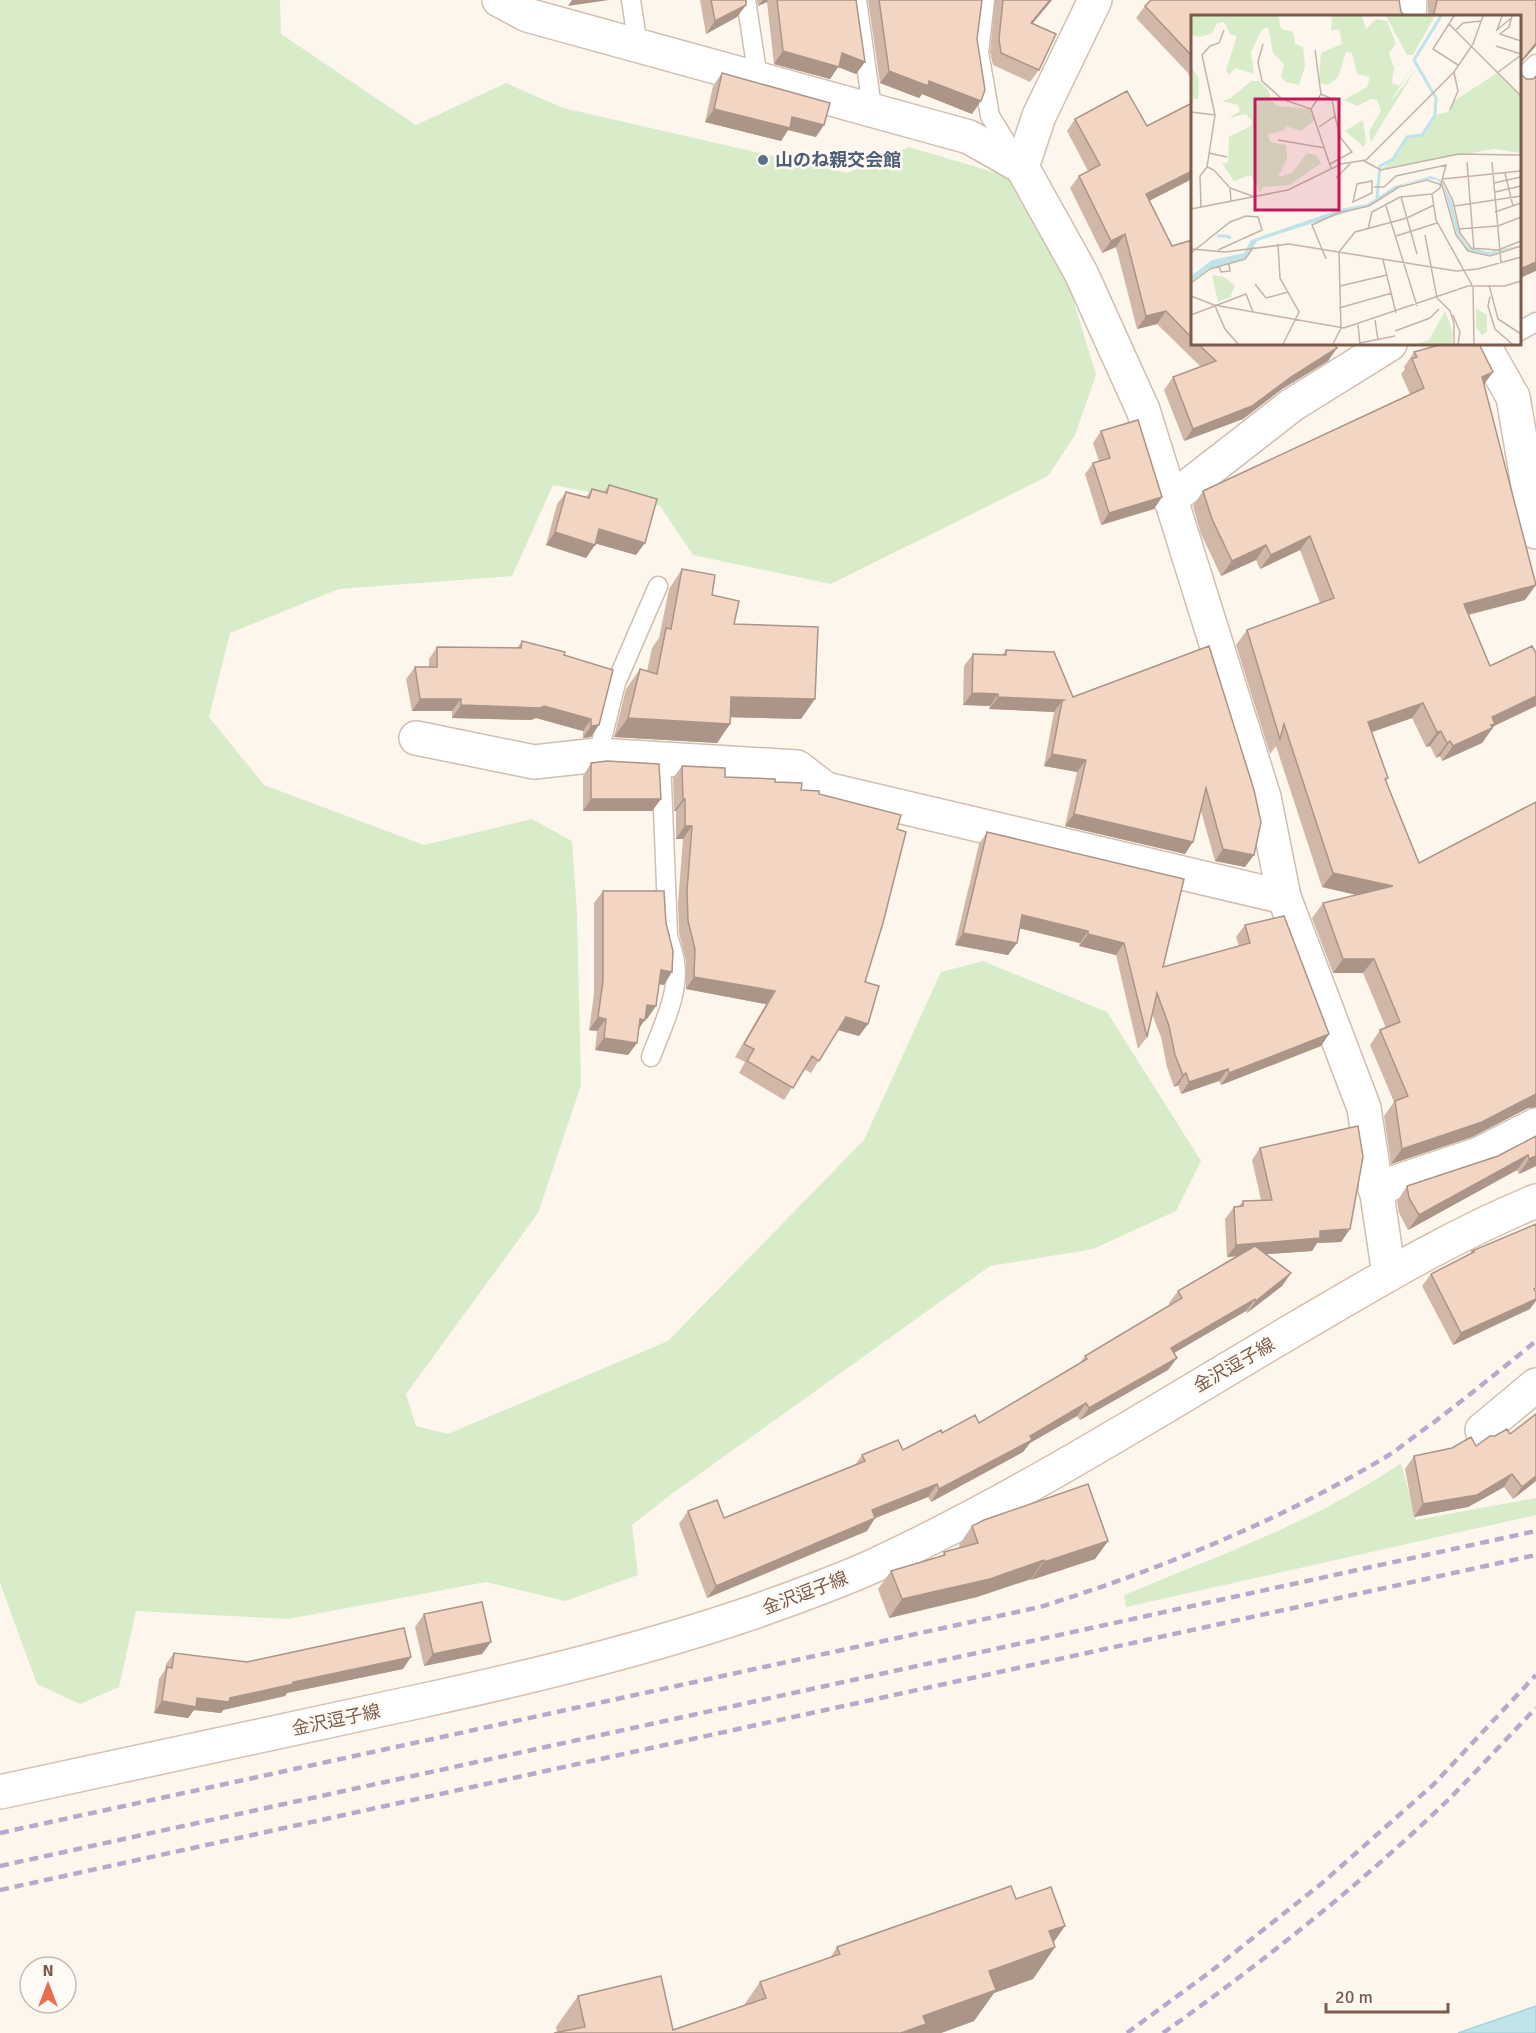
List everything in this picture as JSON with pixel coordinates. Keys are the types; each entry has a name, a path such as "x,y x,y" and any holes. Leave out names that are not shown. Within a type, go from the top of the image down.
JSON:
{"street":[{"path":"499,0 638,46 872,108 969,137 1022,167 1081,273 1138,399 1264,796 1284,897 1364,1108 1389,1274"},
{"path":"1022,167 1039,116 1095,0"},
{"path":"1409,15 1410,0"},
{"path":"1170,500 1292,405 1388,345"},
{"path":"1489,346 1513,397 1536,532"},
{"path":"416,738 534,762 598,755 797,767 826,789 1284,897"},
{"path":"1375,1189 1479,1154 1536,1125"},
{"name":"金沢逗子線","path":"1,1790 580,1665 694,1633 784,1601 868,1568 967,1519 1046,1476 1389,1274 1460,1236 1536,1202"},
{"path":"1482,1430 1536,1385"}],"lane":[{"path":"631,0 638,46"},
{"path":"746,0 758,78"},
{"path":"857,0 872,108"},
{"path":"985,0 979,52 990,116 1022,167"},
{"path":"1521,80 1536,64"},
{"path":"1521,330 1536,321"},
{"path":"598,755 616,683 658,585"},
{"path":"651,1057 673,995 675,981 675,963 668,935 661,758"}],"green space":[{"path":"0,0 280,0 281,34 416,125 506,83 563,108 847,173 909,147 1007,176 1067,279 1096,375 1075,435 1048,476 831,584 693,555 660,506 553,485 512,576 339,589 230,633 209,717 264,785 424,845 532,819 572,841 577,914 581,1085 538,1213 406,1394 416,1426 448,1434 668,1341 864,1140 941,972 983,961 1107,1012 1201,1161 1176,1211 1093,1249 990,1266 673,1493 632,1525 638,1575 565,1601 486,1582 288,1619 136,1611 119,1687 80,1704 37,1684 0,1583"},
{"path":"1401,1463 1416,1520 1536,1498 1536,1515 1126,1607 1124,1595 1301,1520 1336,1503"}],"water":[{"path":"1536,2006 1536,2033 1458,2033"}],"building":[{"path":"711,0 746,0 746,5 715,21"},
{"path":"777,0 856,0 865,62 842,53 839,67 783,51"},
{"path":"879,0 982,0 977,39 985,90 981,101 929,81 928,86 889,71"},
{"path":"1003,0 1050,0 1031,23 1056,34 1039,70 1001,53 999,39"},
{"path":"1151,0 1399,0 1401,12 1404,15 1191,15 1191,55 1145,6"},
{"path":"1437,0 1536,0 1536,43 1521,62 1521,15 1431,15"},
{"path":"722,73 830,103 824,125 792,117 790,128 714,109"},
{"path":"1521,74 1526,79 1533,79 1536,76 1536,262 1521,269"},
{"path":"1127,91 1147,126 1191,104 1191,172 1146,194 1172,246 1191,240 1191,337 1166,311 1146,316 1125,234 1111,241 1079,176 1100,165 1075,119"},
{"path":"1199,345 1335,345 1337,348 1291,377 1252,406 1193,429 1173,377 1216,361"},
{"path":"1439,345 1480,345 1493,372 1482,377 1536,585 1464,604 1490,666 1532,646 1536,653 1536,696 1492,717 1495,724 1491,725 1492,728 1453,746 1450,741 1447,743 1441,731 1437,732 1423,703 1368,722 1388,778 1385,779 1419,863 1536,802 1536,1094 1482,1122 1402,1149 1395,1101 1408,1096 1380,1030 1400,1022 1374,959 1343,959 1323,903 1393,886 1333,873 1284,724 1280,739 1247,630 1334,598 1310,536 1271,555 1266,545 1232,561 1212,519 1203,491 1424,388 1412,359 1417,357 1414,352"},
{"path":"1138,420 1162,497 1109,513 1093,463 1110,458 1101,431"},
{"path":"609,485 657,499 645,543 599,529 595,545 555,532 566,492 589,498 592,489 607,493"},
{"path":"682,569 715,575 712,595 739,601 734,624 818,627 815,699 731,697 730,724 628,718 640,669 657,674 666,628 671,629"},
{"path":"522,641 565,652 564,655 613,670 599,725 591,726 591,719 544,706 540,708 461,705 461,699 420,699 415,667 437,667 437,647 521,648"},
{"path":"1209,646 1254,790 1261,822 1254,855 1223,849 1206,788 1193,842 1074,814 1086,760 1052,754 1064,700 998,697 998,694 972,693 973,654 1006,655 1006,650 1054,652 1073,697"},
{"path":"607,761 659,764 661,799 591,799 591,763"},
{"path":"682,766 725,768 725,777 775,779 775,782 802,783 801,790 819,791 819,794 901,815 897,829 906,832 883,923 865,982 879,986 868,1024 846,1017 819,1061 812,1056 793,1088 747,1061 754,1049 744,1044 775,991 694,977 695,949 688,921 687,891 692,826 685,826"},
{"path":"987,832 1184,879 1163,967 1250,943 1245,925 1284,916 1329,1034 1229,1073 1228,1069 1189,1082 1186,1073 1183,1075 1175,1055 1169,1026 1157,993 1147,1037 1124,943 1088,934 1088,931 1022,915 1017,943 963,933"},
{"path":"603,891 664,891 666,923 673,951 672,972 661,970 656,1006 647,1005 645,1020 640,1019 637,1043 604,1038 606,1019 598,1017 603,981"},
{"path":"1358,1126 1363,1157 1350,1229 1320,1231 1320,1238 1236,1245 1234,1207 1243,1206 1243,1201 1272,1200 1260,1148"},
{"path":"1536,1136 1536,1156 1529,1159 1528,1155 1419,1215 1409,1198 1407,1186 1498,1156"},
{"path":"1536,1224 1536,1288 1534,1289 1536,1299 1461,1333 1431,1274 1474,1252 1472,1251"},
{"path":"1255,1246 1291,1273 1256,1301 1255,1299 1171,1348 1177,1358 1089,1408 1086,1403 1030,1436 1032,1440 939,1489 937,1484 872,1510 875,1518 716,1586 688,1511 717,1500 724,1518 865,1461 862,1455 898,1440 903,1450 975,1415 979,1423 1087,1359 1085,1356 1182,1298 1178,1291"},
{"path":"1536,1414 1536,1476 1522,1487 1512,1474 1477,1495 1423,1504 1414,1456 1452,1448 1471,1437 1476,1446 1490,1436 1495,1436 1507,1429 1510,1434"},
{"path":"1088,1484 1108,1541 990,1579 902,1599 891,1571 945,1555 944,1552 978,1543 972,1526"},
{"path":"482,1602 491,1642 433,1654 424,1614"},
{"path":"404,1628 411,1657 293,1682 293,1684 230,1698 229,1702 197,1698 196,1707 162,1701 167,1667 172,1668 174,1653 247,1662"},
{"path":"1011,1886 1016,1899 1051,1887 1065,1926 1049,1931 1055,1947 989,1971 996,1990 923,2016 926,2024 901,2033 554,2033 585,2027 578,1996 661,1976 673,2030 766,1998 760,1982 840,1954 837,1947"}],"railway":[{"path":"0,1833 1040,1607 1175,1560 1263,1522 1348,1479 1389,1455 1433,1423 1536,1341"},
{"path":"0,1866 1536,1531"},
{"path":"0,1890 1536,1555"},
{"path":"1127,2033 1210,1972 1321,1884 1433,1785 1536,1675"},
{"path":"1163,2033 1274,1950 1415,1832 1536,1708"}],"place":[{"name":"山のね親交会館","path":"763,160"}]}
